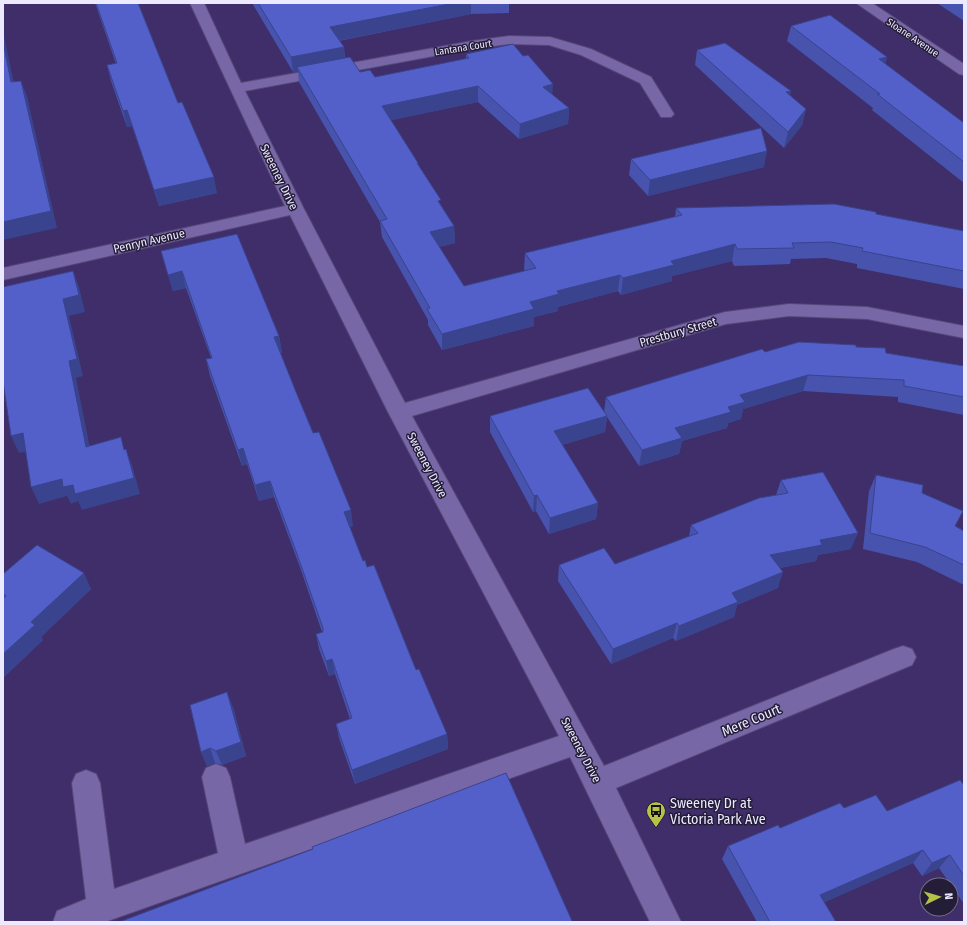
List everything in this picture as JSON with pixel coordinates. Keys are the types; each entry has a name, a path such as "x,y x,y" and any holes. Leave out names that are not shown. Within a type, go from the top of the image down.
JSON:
{"street":[{"name":"Sweeney Drive","path":"197,3 236,88 295,209 399,412 598,782 666,922"},
{"name":"Sloane Avenue","path":"863,3 964,71"},
{"name":"Lantana Court","path":"236,88 472,45 509,40 550,41 586,52 646,80 666,114"},
{"name":"Penryn Avenue","path":"3,274 295,209"},
{"name":"Prestbury Street","path":"399,412 725,318 789,310 867,313 964,332"},
{"name":"Mere Court","path":"598,782 643,765 903,657"},
{"path":"68,922 102,908 576,742"},
{"path":"216,777 235,862"},
{"path":"86,783 102,908"}],"building":[{"path":"96,3 138,3 178,103 182,102 214,177 154,190 127,110 123,111 107,65 117,63"},
{"path":"258,3 454,3 330,27 344,47 291,57"},
{"path":"830,15 887,57 879,59 964,123 964,162 877,94 880,94 791,26"},
{"path":"3,42 11,82 21,81 51,211 3,222"},
{"path":"725,43 791,91 786,92 806,109 788,132 697,50"},
{"path":"513,44 523,56 528,55 553,84 543,87 569,108 520,124 478,86 382,106 441,200 438,201 454,226 430,232 464,286 536,268 525,253 682,215 676,208 834,204 876,212 876,214 964,231 964,271 862,251 863,248 831,242 792,243 794,248 737,249 735,244 671,261 674,265 623,278 620,275 557,291 559,294 530,302 534,309 442,334 427,309 430,308 380,221 387,219 297,67 350,57 360,72 370,70 375,77 469,58 466,54"},
{"path":"761,128 767,151 650,180 631,159"},
{"path":"237,234 279,336 274,337 296,392 313,433 319,432 351,510 344,512 363,561 365,560 367,567 374,565 416,670 419,669 447,734 352,770 336,724 352,718 332,659 326,661 316,634 323,632 323,628 297,554 270,481 255,485 243,448 238,450 206,359 212,358 182,271 168,275 161,251"},
{"path":"73,271 79,295 63,299 77,359 69,361 86,447 121,437 134,478 75,494 73,485 63,487 62,479 31,487 23,433 11,436 3,381 3,287"},
{"path":"799,342 885,348 886,353 964,366 964,397 904,386 904,380 808,375 740,395 745,402 728,407 731,412 675,428 682,438 642,450 606,397 762,349 765,352"},
{"path":"588,388 607,416 554,431 598,503 550,518 537,495 534,496 490,416"},
{"path":"823,472 858,533 820,540 822,545 770,555 783,572 732,593 738,602 679,626 677,623 613,649 559,565 604,548 615,564 698,533 691,525 759,498 788,493 781,480"},
{"path":"876,475 923,485 922,493 963,511 955,526 964,531 964,565 925,547 870,533"},
{"path":"37,545 84,573 31,622 35,625 3,654 3,599 6,596 3,594 3,574"},
{"path":"227,692 241,742 216,751 210,748 201,752 190,705"},
{"path":"506,773 572,921 119,922 313,849 312,847"},
{"path":"960,780 964,785 964,876 950,855 932,863 923,850 820,895 836,922 770,922 728,846 778,825 780,828 840,803 844,808 876,795 887,811"}],"place":[{"name":"Sweeney Dr at Victoria Park Ave","path":"656,828"}]}
